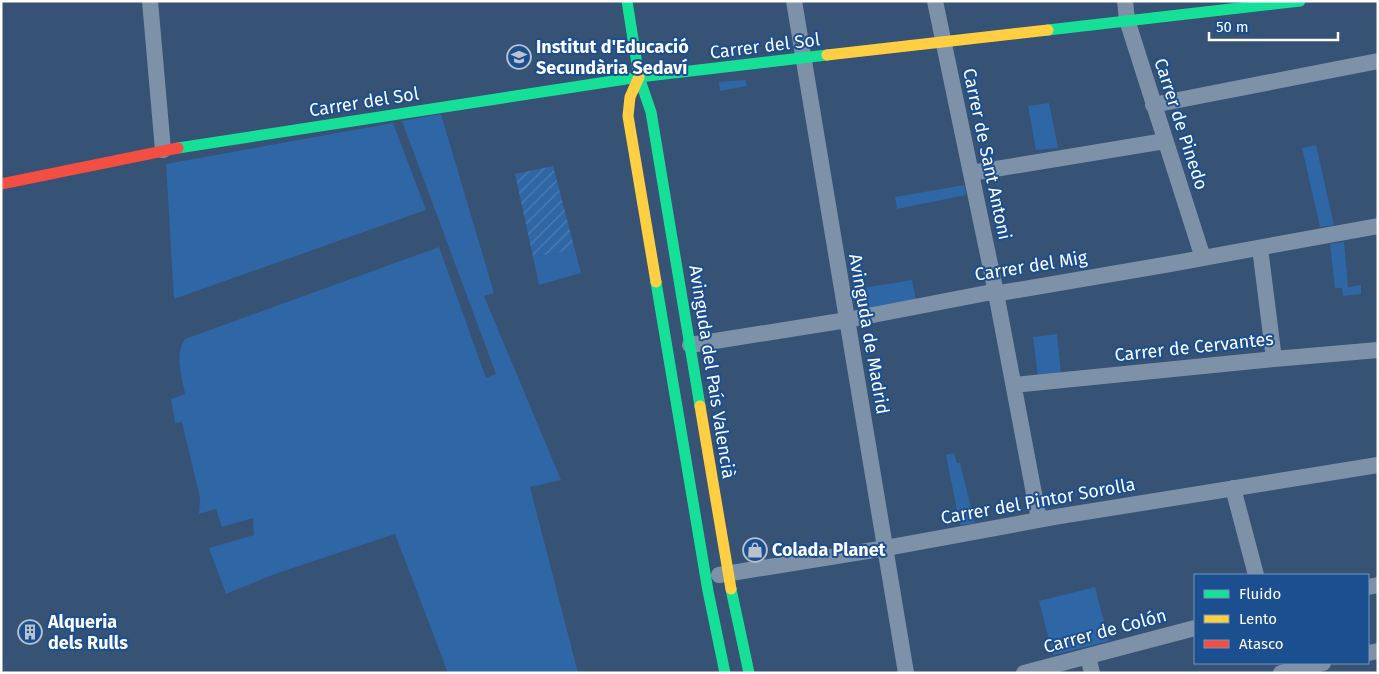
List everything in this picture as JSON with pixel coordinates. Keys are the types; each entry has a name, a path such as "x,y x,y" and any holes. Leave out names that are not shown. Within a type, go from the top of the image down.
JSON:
{"street":[{"path":"150,1 163,150"},
{"name":"Avinguda del País Valencià","path":"627,1 639,77 650,112 728,574 749,673"},
{"name":"Avinguda de Madrid","path":"794,1 802,59 906,673"},
{"name":"Carrer de Sant Antoni","path":"935,1 996,293 1040,520"},
{"name":"Carrer de Pinedo","path":"1125,1 1127,20 1203,258"},
{"name":"Carrer del Sol","path":"1,184 163,150 639,77 1300,1"},
{"path":"1153,105 1378,61"},
{"path":"639,77 630,97 628,116 706,578 725,673"},
{"path":"970,173 1165,141"},
{"name":"Carrer del Mig","path":"690,345 847,320 987,293 1203,258 1378,226"},
{"path":"1260,248 1274,359"},
{"name":"Carrer de Cervantes","path":"1014,385 1378,350"},
{"name":"Carrer del Pintor Sorolla","path":"706,578 1040,520 1378,465"},
{"path":"1233,488 1256,574"},
{"name":"Carrer de Colón","path":"1024,673 1194,628"},
{"path":"1088,656 1092,673"},
{"path":"1281,673 1320,664"}],"shaded area":[{"path":"745,80 747,86 720,91 719,82"},
{"path":"1049,103 1058,148 1036,150 1028,106"},
{"path":"441,114 494,293 484,296 561,480 530,487 578,673 448,673 395,534 275,574 226,594 209,548 254,535 253,518 222,527 216,509 199,514 200,498 182,422 175,423 171,399 185,394 179,359 185,339 439,247 486,378 496,374 402,121"},
{"path":"393,123 426,210 174,299 166,164"},
{"path":"1316,145 1334,225 1320,227 1302,148"},
{"path":"553,166 575,250 533,257 515,174"},
{"path":"964,185 966,195 897,209 895,197"},
{"path":"1344,242 1348,287 1361,285 1361,294 1343,296 1342,288 1335,288 1330,244"},
{"path":"575,250 581,273 539,285 533,257"},
{"path":"912,280 916,300 860,311 857,289"},
{"path":"1057,334 1061,374 1038,377 1033,337"},
{"path":"954,453 957,463 960,463 975,523 960,525 946,455"},
{"path":"1095,587 1109,641 1053,655 1039,601"}],"traffic: fast":[{"path":"627,1 639,77 651,112 700,406"},
{"path":"1048,30 1300,1"},
{"path":"178,148 639,77 827,55"},
{"path":"656,282 708,591 725,673"},
{"path":"731,589 749,673"}],"traffic: slow":[{"path":"827,55 1048,30"},
{"path":"639,77 630,97 628,116 656,282"},
{"path":"700,406 731,589"}],"traffic: jam":[{"path":"1,184 178,148"}],"place":[{"name":"Institut d'Educació Secundària Sedaví","path":"519,57"},
{"name":"Colada Planet","path":"755,550"},
{"name":"Alqueria dels Rulls","path":"30,632"}]}
